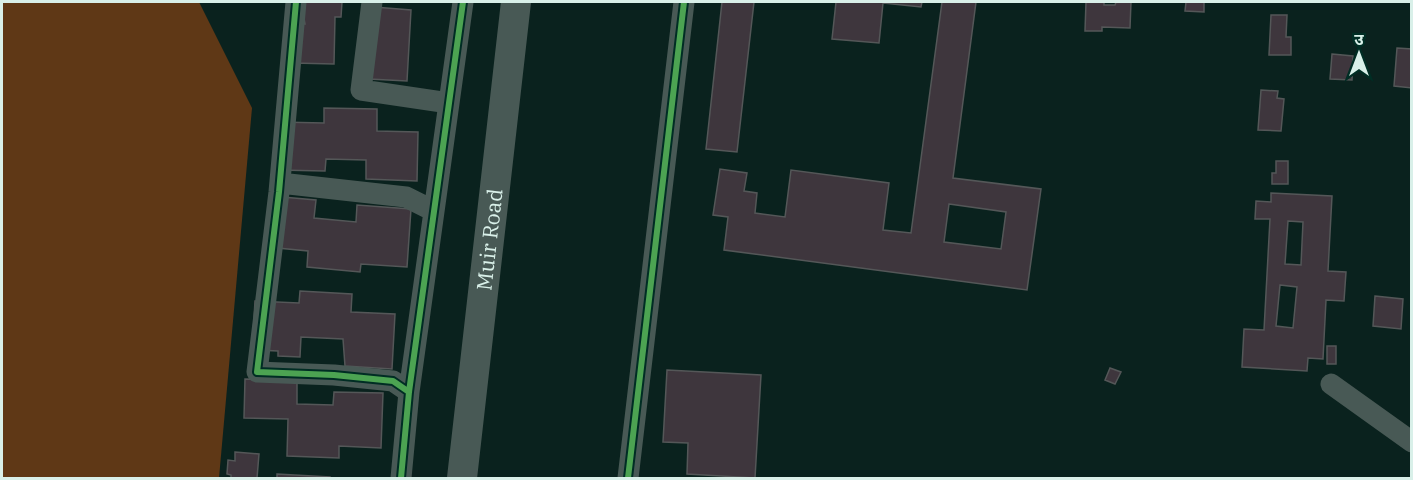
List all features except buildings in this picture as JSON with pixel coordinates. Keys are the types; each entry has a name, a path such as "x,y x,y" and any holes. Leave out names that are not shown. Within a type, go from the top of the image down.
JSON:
{"main road":[{"name":"Muir Road","path":"462,478 516,2"}],"street":[{"path":"296,2 280,183 257,372 334,375 393,381 409,392"},
{"path":"372,2 361,90 449,103"},
{"path":"400,478 409,392 463,2"},
{"path":"628,478 684,2"},
{"path":"280,183 406,197 434,211"},
{"path":"1331,384 1412,442"}],"shaded area":[{"path":"2,2 199,2 252,108 219,478 2,478"}],"cycle path":[{"path":"296,2 279,192 257,372 334,375 393,381 409,392"},
{"path":"401,478 409,392 463,2"},
{"path":"628,478 684,2"}]}
